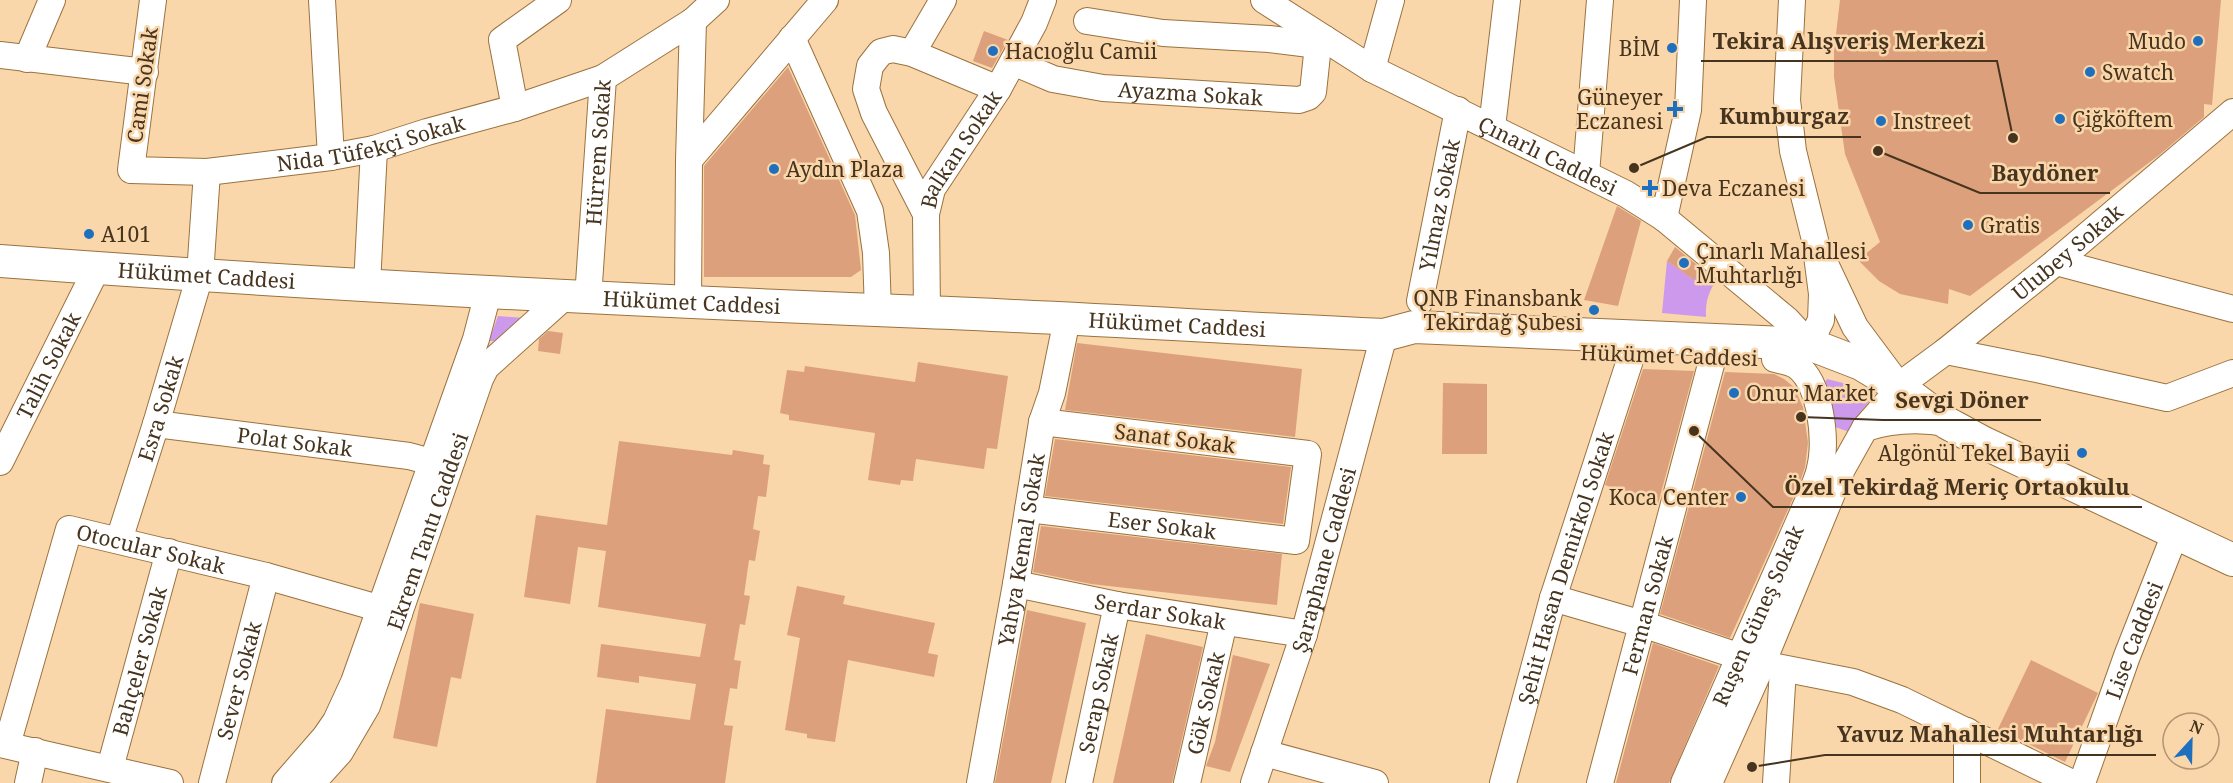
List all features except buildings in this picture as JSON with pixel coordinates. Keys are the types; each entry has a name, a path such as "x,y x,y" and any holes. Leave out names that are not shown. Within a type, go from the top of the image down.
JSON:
{"main road":[{"name":"Hükümet Caddesi","path":"0,261 488,293 1384,335 1401,345 1424,347 1504,339 1809,344 1855,361 1899,387 1947,423 1984,443 2233,560"},
{"name":"Hükümet Caddesi","path":"1504,339 1632,354 1775,359 1792,354 1809,344"}],"street":[{"path":"27,59 52,0"},
{"name":"Cami Sokak","path":"131,170 153,0"},
{"path":"322,0 331,157"},
{"path":"515,108 502,40 558,0"},
{"name":"Hürrem Sokak","path":"576,297 603,78 693,21 716,0"},
{"path":"689,160 825,0"},
{"path":"912,54 943,0"},
{"name":"Balkan Sokak","path":"927,312 926,214 932,189 999,89 1034,24 1043,0"},
{"path":"1372,69 1391,0"},
{"path":"1492,127 1507,0"},
{"path":"1586,174 1600,0"},
{"path":"1664,218 1688,110 1693,0"},
{"path":"1791,0 1787,100 1793,151 1815,240 1822,294 1821,320 1809,344"},
{"name":"Çınarlı Caddesi","path":"1276,4 1321,42 1626,194 1664,218 1787,320 1809,344"},
{"path":"688,303 693,21"},
{"path":"1087,21 1163,33 1321,42"},
{"path":"792,38 870,211 876,253 878,311"},
{"name":"Ayazma Sokak","path":"1013,62 1053,79 1103,88 1299,100 1308,97 1313,92 1321,42"},
{"path":"926,214 874,113 866,89 870,66 881,52 893,49 912,54 999,89"},
{"path":"0,55 145,72"},
{"name":"Nida Tüfekçi Sokak","path":"131,170 207,172 331,157 374,149 515,108 603,78"},
{"name":"Yılmaz Sokak","path":"1420,301 1458,110"},
{"name":"Ulubey Sokak","path":"1899,387 2056,262 2233,112"},
{"path":"367,285 374,149"},
{"name":"Esra Sokak","path":"119,540 200,275 207,172"},
{"path":"1815,240 1850,318 1899,387"},
{"path":"2056,262 2233,309"},
{"name":"Talih Sokak","path":"0,462 97,268"},
{"name":"Ekrem Tantı Caddesi","path":"285,783 325,738 336,721 390,611 441,464 488,293"},
{"name":"Ekrem Tantı Caddesi","path":"441,464 486,367 576,297"},
{"name":"Yahya Kemal Sokak","path":"980,783 1042,422 1052,393 1067,319"},
{"name":"Şaraphane Caddesi","path":"1254,783 1304,633 1384,335"},
{"path":"1946,351 2167,399 2233,373"},
{"name":"Şehit Hasan Demirkol Sokak","path":"1503,783 1553,598 1632,354"},
{"name":"Ferman Sokak","path":"1600,783 1713,357"},
{"name":"Ruşen Güneş Sokak","path":"1684,783 1762,663 1820,468 1823,445 1811,383 1798,367 1775,359"},
{"name":"Ruşen Güneş Sokak","path":"1709,783 1762,663 1842,470 1865,428 1899,387"},
{"path":"1865,428 1905,419 1947,423"},
{"name":"Sanat Sokak","path":"1042,422 1308,454 1296,542"},
{"name":"Polat Sokak","path":"156,424 408,456 441,464"},
{"name":"Eser Sokak","path":"1028,509 1296,542"},
{"name":"Otocular Sokak","path":"4,745 69,529 266,576 390,611"},
{"name":"Lise Caddesi","path":"2082,783 2127,656 2175,534"},
{"name":"Bahçeler Sokak","path":"110,768 168,552"},
{"name":"Sever Sokak","path":"212,783 266,576"},
{"name":"Serdar Sokak","path":"1016,584 1117,606 1304,633"},
{"path":"1553,598 1762,663 1853,682 1902,700 2072,783"},
{"name":"Serap Sokak","path":"1079,783 1117,606"},
{"name":"Ekrem Tantı Caddesi","path":"312,783 340,752 354,731 379,674 390,611"},
{"name":"Gök Sokak","path":"1187,783 1224,622"},
{"path":"1762,663 1776,783 1781,783"},
{"path":"1966,783 1967,731"},
{"path":"4,745 170,783"},
{"path":"27,783 35,751"},
{"path":"1264,753 1375,783"}],"shaded area":[{"path":"1667,261 1693,279 1702,265 1718,277 1708,296 1706,317 1662,313"},
{"path":"498,316 525,318 496,341 489,341"},
{"path":"1827,379 1847,384 1872,398 1849,432 1830,425 1820,389"}],"place":[{"name":"Mudo","path":"2198,41"},
{"name":"BİM","path":"1672,48"},
{"name":"Hacıoğlu Camii","path":"993,51"},
{"name":"Swatch","path":"2090,72"},
{"name":"Güneyer Eczanesi","path":"1675,109"},
{"name":"Çiğköftem","path":"2060,119"},
{"name":"Instreet","path":"1881,121"},
{"name":"Tekira Alışveriş Merkezi","path":"2013,138"},
{"name":"Baydöner","path":"1878,151"},
{"name":"Kumburgaz","path":"1634,168"},
{"name":"Aydın Plaza","path":"774,169"},
{"name":"Deva Eczanesi","path":"1650,188"},
{"name":"Gratis","path":"1968,225"},
{"name":"A101","path":"89,234"},
{"name":"Çınarlı Mahallesi Muhtarlığı","path":"1684,263"},
{"name":"QNB Finansbank Tekirdağ Şubesi","path":"1594,310"},
{"name":"Onur Market","path":"1734,393"},
{"name":"Sevgi Döner","path":"1801,417"},
{"name":"Özel Tekirdağ Meriç Ortaokulu","path":"1694,431"},
{"name":"Algönül Tekel Bayii","path":"2082,453"},
{"name":"Koca Center","path":"1741,497"},
{"name":"Yavuz Mahallesi Muhtarlığı","path":"1752,767"}]}
